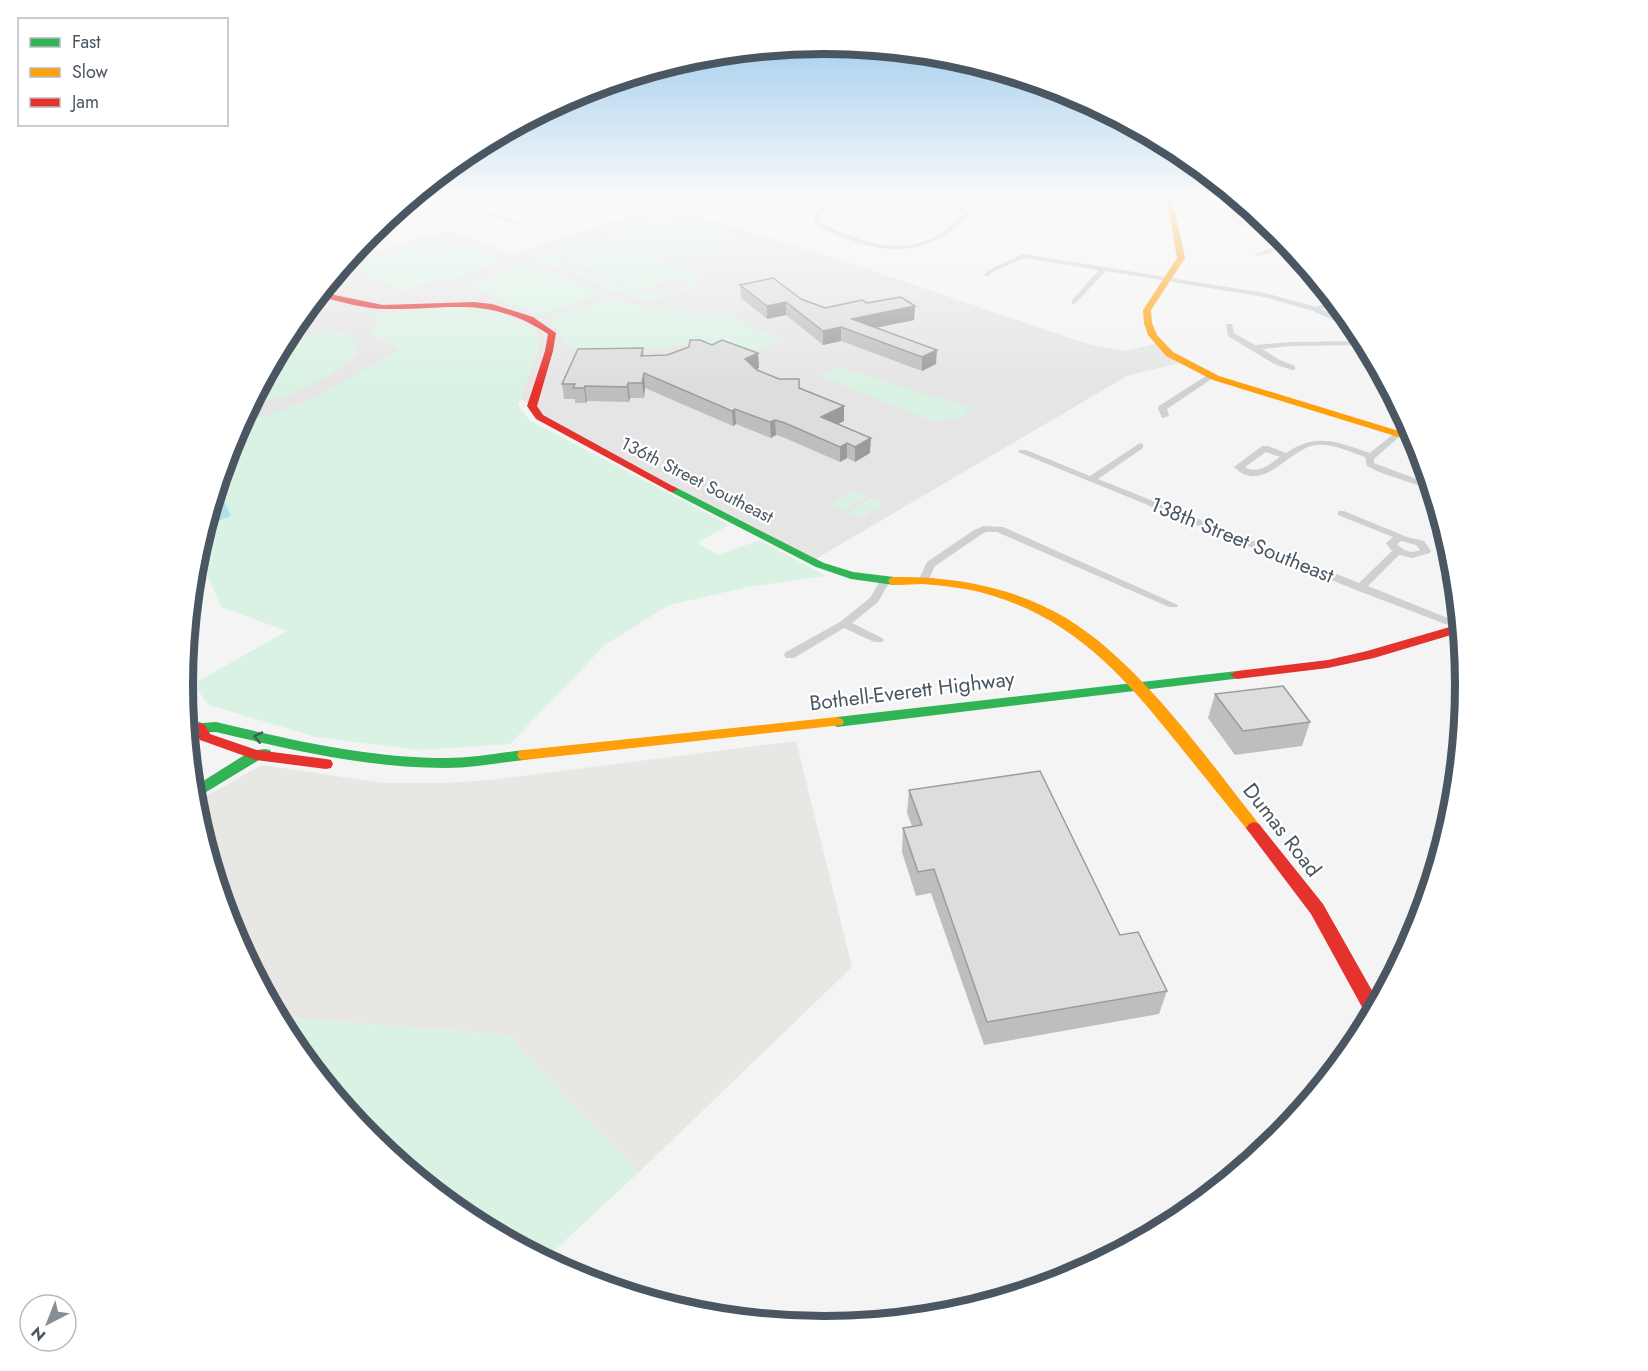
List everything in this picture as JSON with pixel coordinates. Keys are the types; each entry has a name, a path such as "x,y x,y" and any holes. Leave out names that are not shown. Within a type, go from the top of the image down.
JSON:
{"street":[{"path":"987,275 1015,260"},
{"path":"1048,260 1265,295 1316,309 1339,320"},
{"path":"1180,260 1147,310 1145,320 1150,333 1174,357 1212,376 1403,436"},
{"path":"1075,302 1104,269"},
{"name":"136th Street Southeast","path":"327,296 392,307 482,303 504,308 538,323 552,333 549,351 532,405 539,417 819,565 851,575 885,581 924,579 974,587 1012,598 1053,616 1081,634 1138,685"},
{"path":"1316,309 1328,305"},
{"path":"1229,326 1231,334 1252,348 1292,368"},
{"path":"1252,348 1354,343"},
{"path":"1165,416 1162,408 1212,376"},
{"path":"1370,460 1397,434"},
{"path":"1286,456 1315,442 1334,444 1370,460 1382,470 1422,484"},
{"path":"1090,479 1140,446"},
{"name":"138th Street Southeast","path":"1023,452 1452,625"},
{"path":"1341,513 1420,543 1426,551 1415,556 1398,551 1391,546 1392,541 1404,538"},
{"path":"924,579 931,564 978,532 984,529 999,529 1173,605"},
{"path":"1360,588 1398,551"},
{"path":"790,655 844,624 874,600 885,581"},
{"path":"844,624 878,640"},
{"name":"Bothell-Everett Highway","path":"194,725 200,728 216,727 315,750 365,758 447,763 515,758 721,736 1328,664 1369,655 1453,630"},
{"name":"Dumas Road","path":"1138,685 1317,909 1369,1004"},
{"name":"Bothell-Everett Highway","path":"200,728 205,737 256,754 327,764 365,758"},
{"path":"202,789 256,754 315,750"}],"shaded area":[{"path":"357,260 840,260 1088,344 1125,351 1158,343 1184,362 1127,376 812,561 560,430 532,405 438,357 248,428 277,370 299,335 323,301"},
{"path":"796,741 852,967 638,1173 508,1035 288,1018 258,965 226,888 214,849 203,798 262,765 384,783 490,780"}],"green space":[{"path":"371,260 498,260 493,266 401,291 361,270"},
{"path":"538,260 559,260 611,283 650,293 668,294 682,290 691,280 684,272 650,260 663,260 699,274 701,280 689,291 644,302"},
{"path":"565,260 646,260 685,275 641,291"},
{"path":"530,264 601,294 540,316 467,285"},
{"path":"612,298 657,310 731,316 753,328 784,339 755,352 741,347 713,344 631,349 570,348 558,328 548,320"},
{"path":"477,307 503,314 537,331 539,348 518,405 529,420 729,525 697,543 719,555 759,540 826,576 748,587 669,605 605,645 510,744 418,750 316,737 209,705 193,684 287,631 221,607 204,567 214,523 231,516 222,496 241,444 251,421 312,399 401,349 367,333 379,323 372,313"},
{"path":"326,328 345,334 357,342 356,355 332,374 307,388 260,403 277,370 293,344"},
{"path":"837,367 971,406 965,415 958,419 932,421 819,376"},
{"path":"855,490 868,496 843,510 831,504"},
{"path":"872,498 885,504 861,518 848,512"},
{"path":"288,1018 508,1035 638,1173 550,1254 473,1211 408,1160 349,1102 323,1070"}],"water":[{"path":"222,496 231,516 214,523"}],"building":[{"path":"773,278 801,299 825,308 862,300 867,303 901,297 915,306 852,319 937,350 922,357 841,327 823,331 786,302 767,306 740,285"},
{"path":"690,340 700,340 712,345 722,340 758,353 745,359 757,370 779,379 799,379 799,388 844,406 821,417 871,438 855,447 847,443 840,447 785,423 775,420 770,422 735,409 732,411 644,373 642,383 628,383 627,387 573,388 575,384 562,384 578,349 643,348 641,356 667,355 689,347"},
{"path":"1283,686 1310,722 1243,731 1215,694"},
{"path":"1040,771 1120,935 1138,932 1167,991 987,1022 934,869 918,872 903,828 922,825 909,790"}],"traffic: fast":[{"path":"673,489 820,565 851,575 894,581"},
{"path":"837,722 1237,675"},
{"path":"194,725 200,728 216,727 330,752 388,760 456,763 524,755"},
{"path":"202,789 256,755 265,754"}],"traffic: slow":[{"path":"1180,260 1147,310 1152,335 1170,354 1216,378 1403,436"},
{"path":"894,581 943,582 992,591 1038,608 1080,633 1122,670 1147,697 1254,828"},
{"path":"524,755 837,722"}],"traffic: jam":[{"path":"327,296 383,307 474,304 492,306 530,319 552,333 549,351 532,406 539,417 673,489"},
{"path":"1237,675 1328,664 1369,655 1453,630"},
{"path":"200,728 205,737 256,755 326,764"},
{"path":"1254,828 1317,909 1369,1004"}]}
